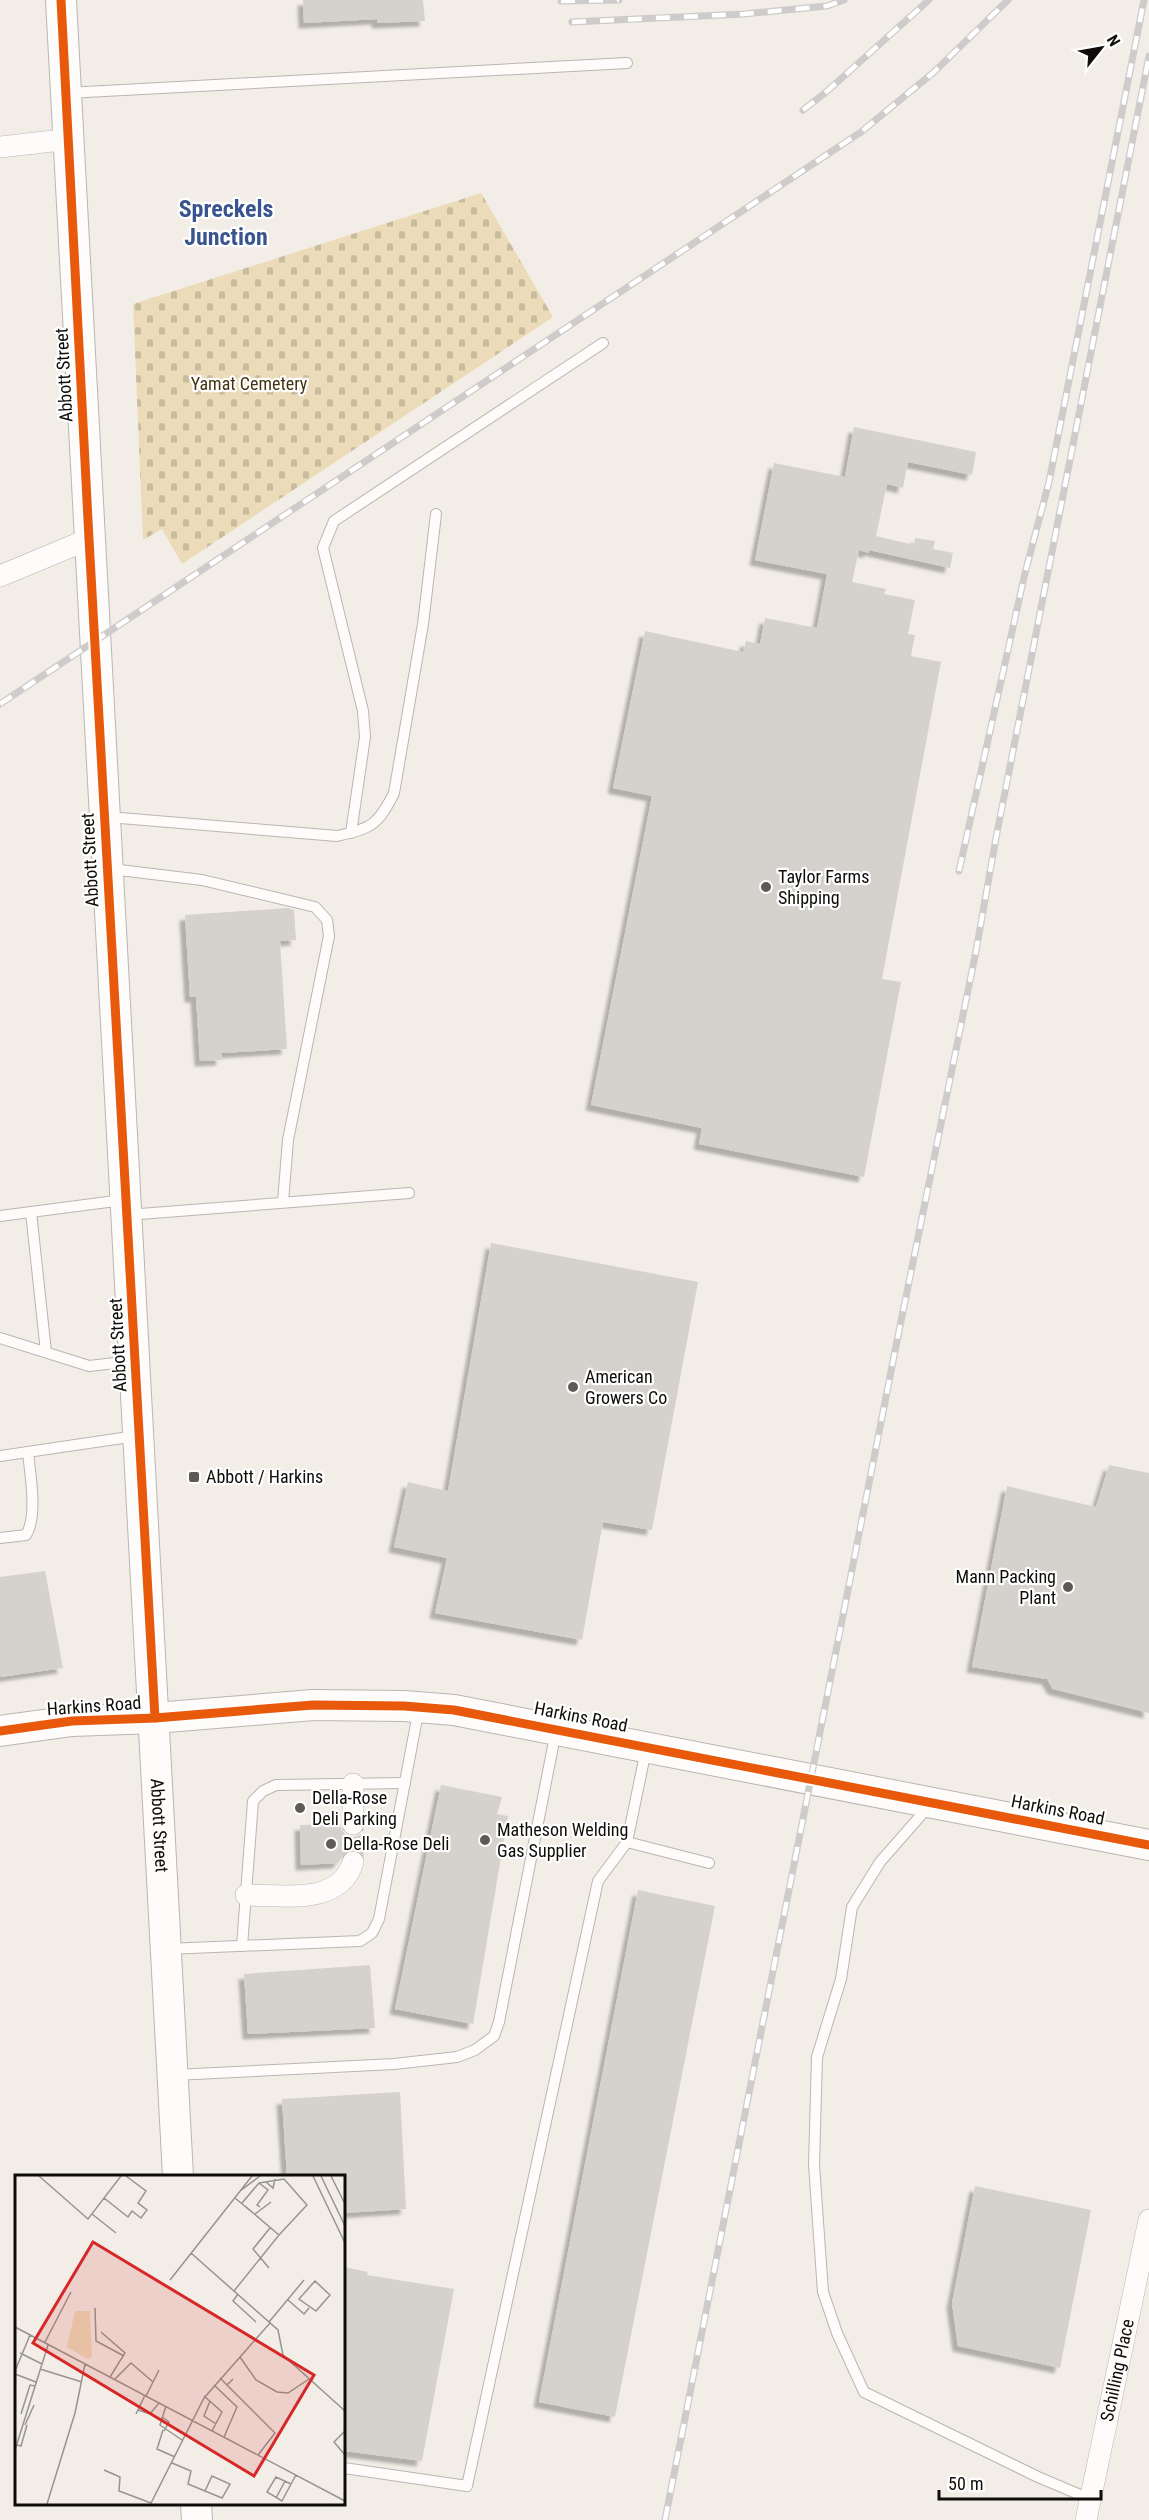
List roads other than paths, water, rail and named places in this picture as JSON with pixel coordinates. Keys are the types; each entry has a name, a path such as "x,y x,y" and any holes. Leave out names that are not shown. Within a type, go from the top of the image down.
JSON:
{"main road":[{"name":"Abbott Street","path":"61,0 70,139 88,539 155,1718 178,2175"},
{"name":"Harkins Road","path":"0,1731 72,1721 155,1718 313,1705 454,1710 1149,1845"},
{"path":"196,2505 197,2520"}],"street":[{"path":"0,147 70,139"},
{"path":"0,576 88,539"},
{"path":"353,1784 353,1824"},
{"path":"246,1895 316,1894 328,1891 349,1875 352,1862"},
{"name":"Schilling Place","path":"1086,2520 1149,2220"}],"lane":[{"path":"67,93 627,63"},
{"path":"351,833 365,737 363,711 323,548 334,521 603,343"},
{"path":"104,816 338,836 361,831 382,818 394,793 423,624 436,514"},
{"path":"107,868 202,880 315,907 327,920 329,936 288,1140 283,1202"},
{"path":"0,1216 31,1212 283,1202 409,1193"},
{"path":"31,1212 46,1352"},
{"path":"0,1338 89,1366 135,1360"},
{"path":"0,1456 139,1435"},
{"path":"0,1538 26,1534 30,1528 32,1500 28,1452"},
{"path":"167,1949 360,1941 372,1933 379,1919 419,1707"},
{"path":"173,2075 394,2064 457,2057 475,2050 494,2036 556,1729"},
{"path":"345,2468 466,2486 598,1881 627,1842 647,1747"},
{"path":"242,1946 253,1801 263,1791 276,1785 405,1783"},
{"path":"932,1803 880,1862 852,1907 841,1979 817,2057 814,2165 823,2292 837,2333 864,2392 1038,2477 1090,2499"},
{"path":"627,1842 709,1863"}],"tunnel":[{"path":"353,1824 353,1862"}],"railway":[{"path":"561,1 619,0"},
{"path":"572,22 744,14 827,6 844,0"},
{"path":"803,110 929,0"},
{"path":"0,704 861,132 934,72 1008,0"},
{"path":"959,871 1025,573 1049,482 1144,0"},
{"path":"665,2520 976,951 996,838 1149,56"}],"place":[{"name":"Taylor Farms Shipping","path":"766,887"},
{"name":"American Growers Co","path":"573,1387"},
{"name":"Abbott / Harkins","path":"194,1477"},
{"name":"Mann Packing Plant","path":"1068,1587"},
{"name":"Della-Rose Deli Parking","path":"300,1808"},
{"name":"Matheson Welding Gas Supplier","path":"485,1840"},
{"name":"Della-Rose Deli","path":"331,1844"}],"district":[{"name":"Spreckels Junction","path":"226,223"}],"park label":[{"name":"Yamat Cemetery","path":"249,384"}]}
